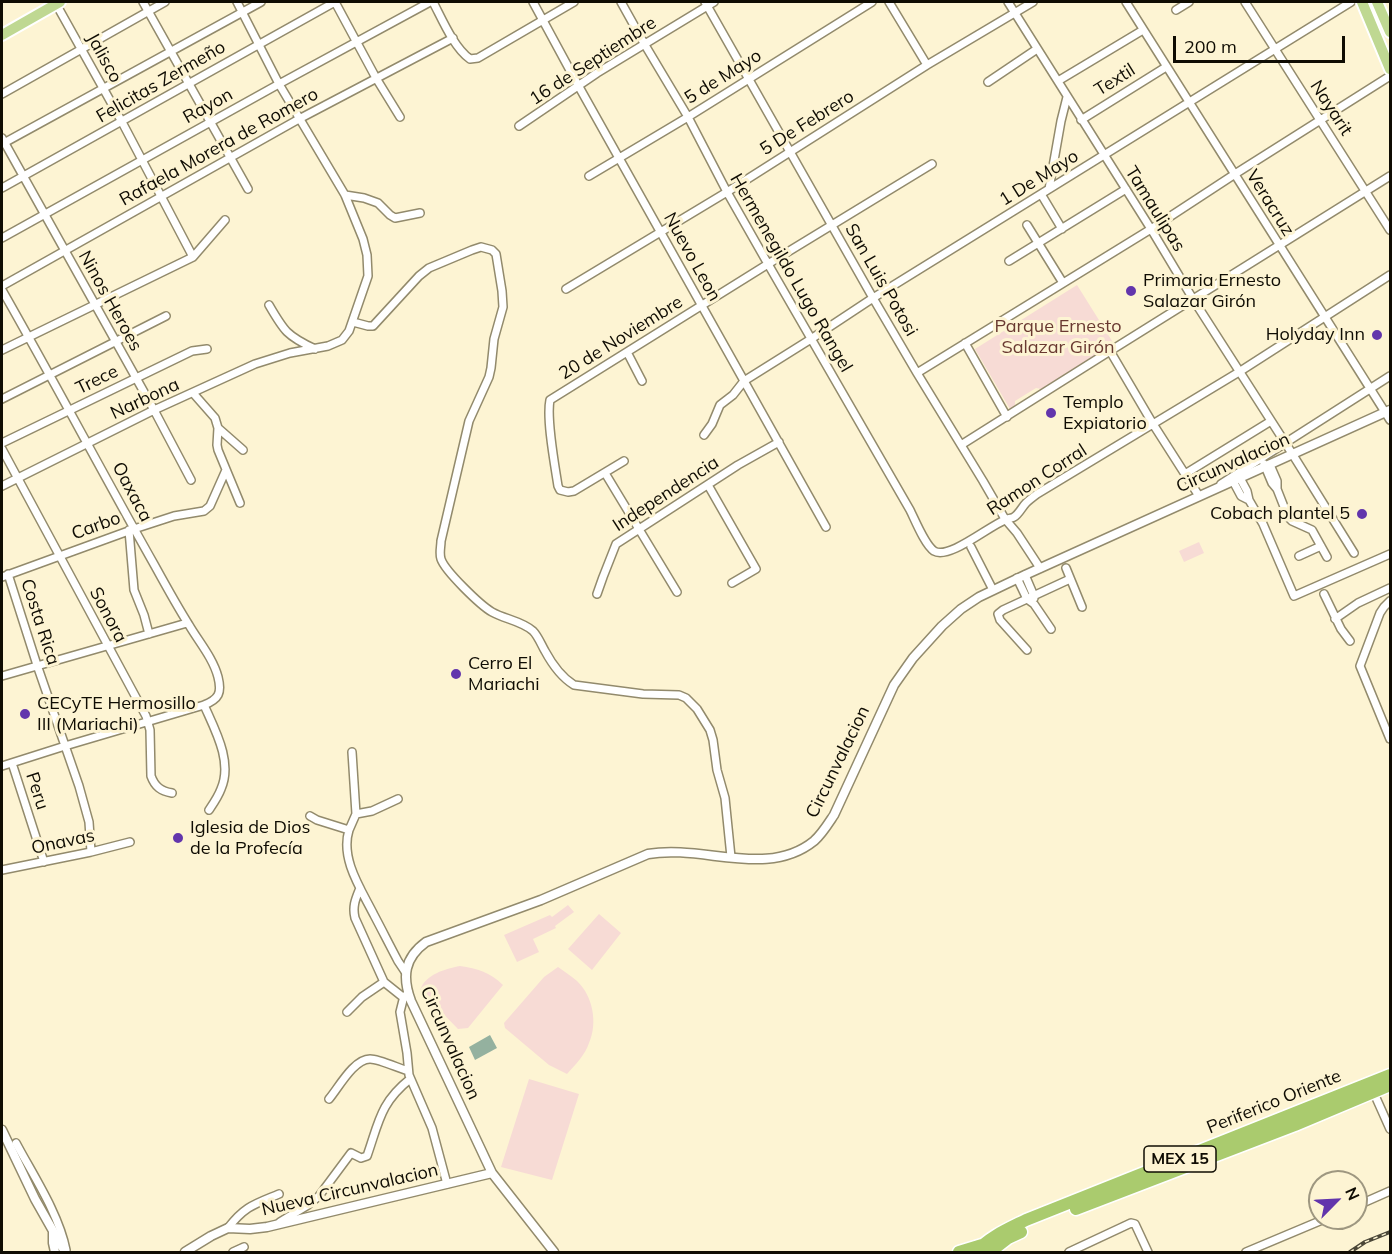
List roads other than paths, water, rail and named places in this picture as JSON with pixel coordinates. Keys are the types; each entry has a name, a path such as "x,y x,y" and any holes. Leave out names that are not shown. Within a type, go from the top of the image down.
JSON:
{"highway":[{"name":"Periferico Oriente","path":"958,1252 982,1250 1032,1226 1295,1125 1371,1088 1390,1075"},
{"name":"Periferico Oriente","path":"1371,1088 1390,1085"}],"main road":[{"path":"2,35 57,2"},
{"path":"1362,2 1379,41 1388,53 1390,69"},
{"path":"1377,2 1390,34"}],"street":[{"name":"Jalisco","path":"57,2 193,257"},
{"path":"143,2 248,189"},
{"path":"2,94 165,2"},
{"path":"237,2 279,84 345,195 363,239 368,268 366,285 353,322 373,326 419,276 437,264 481,247 492,250 496,254 502,291 502,308 494,339 489,377 469,421 441,541 441,558 450,572 490,611 530,628 559,673 574,685 643,694 679,695 691,702 703,717 713,740 717,770 725,798 731,857"},
{"path":"2,142 261,2"},
{"path":"335,2 400,117"},
{"name":"Felicitas Zermeño","path":"2,188 335,2"},
{"path":"431,2 462,52 470,59 478,58 574,2"},
{"name":"Rayon","path":"2,238 431,2"},
{"name":"Nuevo Leon","path":"533,2 826,527"},
{"name":"Hermenegildo Lugo Rangel","path":"621,2 927,543 931,549 941,553"},
{"name":"5 de Mayo","path":"589,176 872,2"},
{"path":"889,2 927,65"},
{"name":"Tamaulipas","path":"1008,2 1354,553"},
{"name":"5 De Febrero","path":"566,289 727,192 927,65 1033,2"},
{"name":"Veracruz","path":"1126,2 1370,388 1389,414"},
{"path":"1176,10 1190,2"},
{"name":"Nayarit","path":"1245,2 1390,230"},
{"name":"1 De Mayo","path":"704,435 712,424 720,405 733,395 744,381 873,298 1351,2"},
{"name":"16 de Septiembre","path":"519,126 578,85 709,3"},
{"name":"San Luis Potosi","path":"709,3 749,79 873,298 1005,519 1040,568"},
{"path":"1058,81 1143,30"},
{"path":"1379,41 1390,34"},
{"name":"Rafaela Morera de Romero","path":"2,288 299,119 453,38"},
{"path":"988,82 1037,49"},
{"name":"Textil","path":"1081,120 1166,67"},
{"path":"917,373 1151,230 1390,76"},
{"path":"1049,189 1060,121 1067,97"},
{"name":"Ninos Heroes","path":"2,142 192,480"},
{"name":"20 de Noviembre","path":"605,473 579,488 567,492 560,490 551,431 550,400 932,164"},
{"path":"961,445 1390,176"},
{"path":"1009,261 1126,189"},
{"path":"345,195 378,203 396,218 420,213"},
{"path":"1041,195 1062,229"},
{"path":"2,350 193,257 225,220"},
{"path":"1027,225 1063,283"},
{"name":"Ramon Corral","path":"941,553 968,541 1005,519 1013,518 1037,494 1239,372 1390,275"},
{"name":"Oaxaca","path":"2,288 88,443 132,530 213,663 218,676 218,697 204,705"},
{"path":"269,305 287,333 295,340 315,349"},
{"path":"2,399 166,316"},
{"name":"Narbona","path":"2,486 154,410 255,364 290,353 328,346 342,340 353,322"},
{"path":"965,343 1007,417"},
{"name":"Trece","path":"2,443 192,351 207,349"},
{"path":"1110,351 1185,474 1203,495 1390,376"},
{"path":"627,352 642,381"},
{"path":"193,393 215,418 219,428 243,450"},
{"name":"Circunvalacion","path":"554,1252 492,1173 406,995 406,974 411,958 417,949 426,942 541,900 648,854 682,851 758,860 794,854 815,840 834,815 894,685 922,647 951,617 969,603 1040,568 1293,454 1389,414"},
{"path":"1185,474 1271,421"},
{"path":"219,428 217,445 240,503"},
{"name":"Independencia","path":"597,594 616,544 738,465 779,442"},
{"name":"Sonora","path":"2,450 148,722 153,782 160,789 172,793"},
{"path":"1261,458 1268,466 1272,483 1288,517 1312,530 1327,557"},
{"path":"624,460 605,473 677,592"},
{"name":"Carbo","path":"5,575 174,516 204,511 210,506 226,470"},
{"path":"1236,480 1241,496 1249,500 1263,524 1294,596 1390,554"},
{"path":"708,484 756,569 732,583"},
{"path":"132,530 134,590 149,634"},
{"path":"1299,556 1321,546"},
{"path":"971,547 993,590"},
{"path":"1066,568 1082,607"},
{"name":"Costa Rica","path":"5,575 85,805 92,852"},
{"path":"1021,577 1034,604 1051,629"},
{"path":"1027,650 1000,620 998,617 1000,612 1070,579"},
{"path":"1335,619 1358,603 1390,588"},
{"path":"1324,594 1335,619 1350,641"},
{"path":"1390,601 1380,614 1360,666 1388,727 1390,739"},
{"path":"2,676 187,623"},
{"path":"2,766 204,705 221,745 224,760 222,788 209,810"},
{"path":"352,752 356,814 347,840 350,863 360,888 406,974"},
{"name":"Peru","path":"12,763 44,862"},
{"path":"356,814 372,811 398,799"},
{"path":"310,816 349,830"},
{"name":"Onavas","path":"2,870 130,842"},
{"path":"360,888 353,904 355,918 384,982 406,995 401,1005 400,1018 408,1071 432,1128 447,1184"},
{"path":"347,1012 362,997 384,982"},
{"path":"330,1099 354,1067 362,1061 373,1059 408,1071"},
{"path":"278,1224 320,1196 351,1153 361,1158 367,1156 384,1108 410,1079"},
{"path":"1371,1088 1390,1129"},
{"path":"2,1130 24,1178 66,1252"},
{"path":"16,1143 50,1207 66,1252"},
{"name":"Nueva Circunvalacion","path":"185,1252 228,1228 259,1228 492,1173"},
{"path":"1368,1201 1390,1191"},
{"path":"228,1228 248,1207 279,1194"},
{"path":"1070,1252 1131,1223 1135,1224 1148,1252"},
{"path":"1246,1252 1308,1226"},
{"path":"53,1232 55,1252"},
{"path":"233,1252 244,1247"}],"railway":[{"path":"1350,1252 1365,1242 1390,1232"}],"place":[{"name":"Primaria Ernesto Salazar Girón","path":"1131,291"},
{"name":"Holyday Inn","path":"1377,335"},
{"name":"Templo Expiatorio","path":"1051,413"},
{"name":"Cobach plantel 5","path":"1362,514"},
{"name":"Cerro El Mariachi","path":"456,674"},
{"name":"CECyTE Hermosillo III (Mariachi)","path":"25,714"},
{"name":"Iglesia de Dios de la Profecía","path":"178,838"}],"park label":[{"name":"Parque Ernesto Salazar Girón","path":"1058,337"}]}
